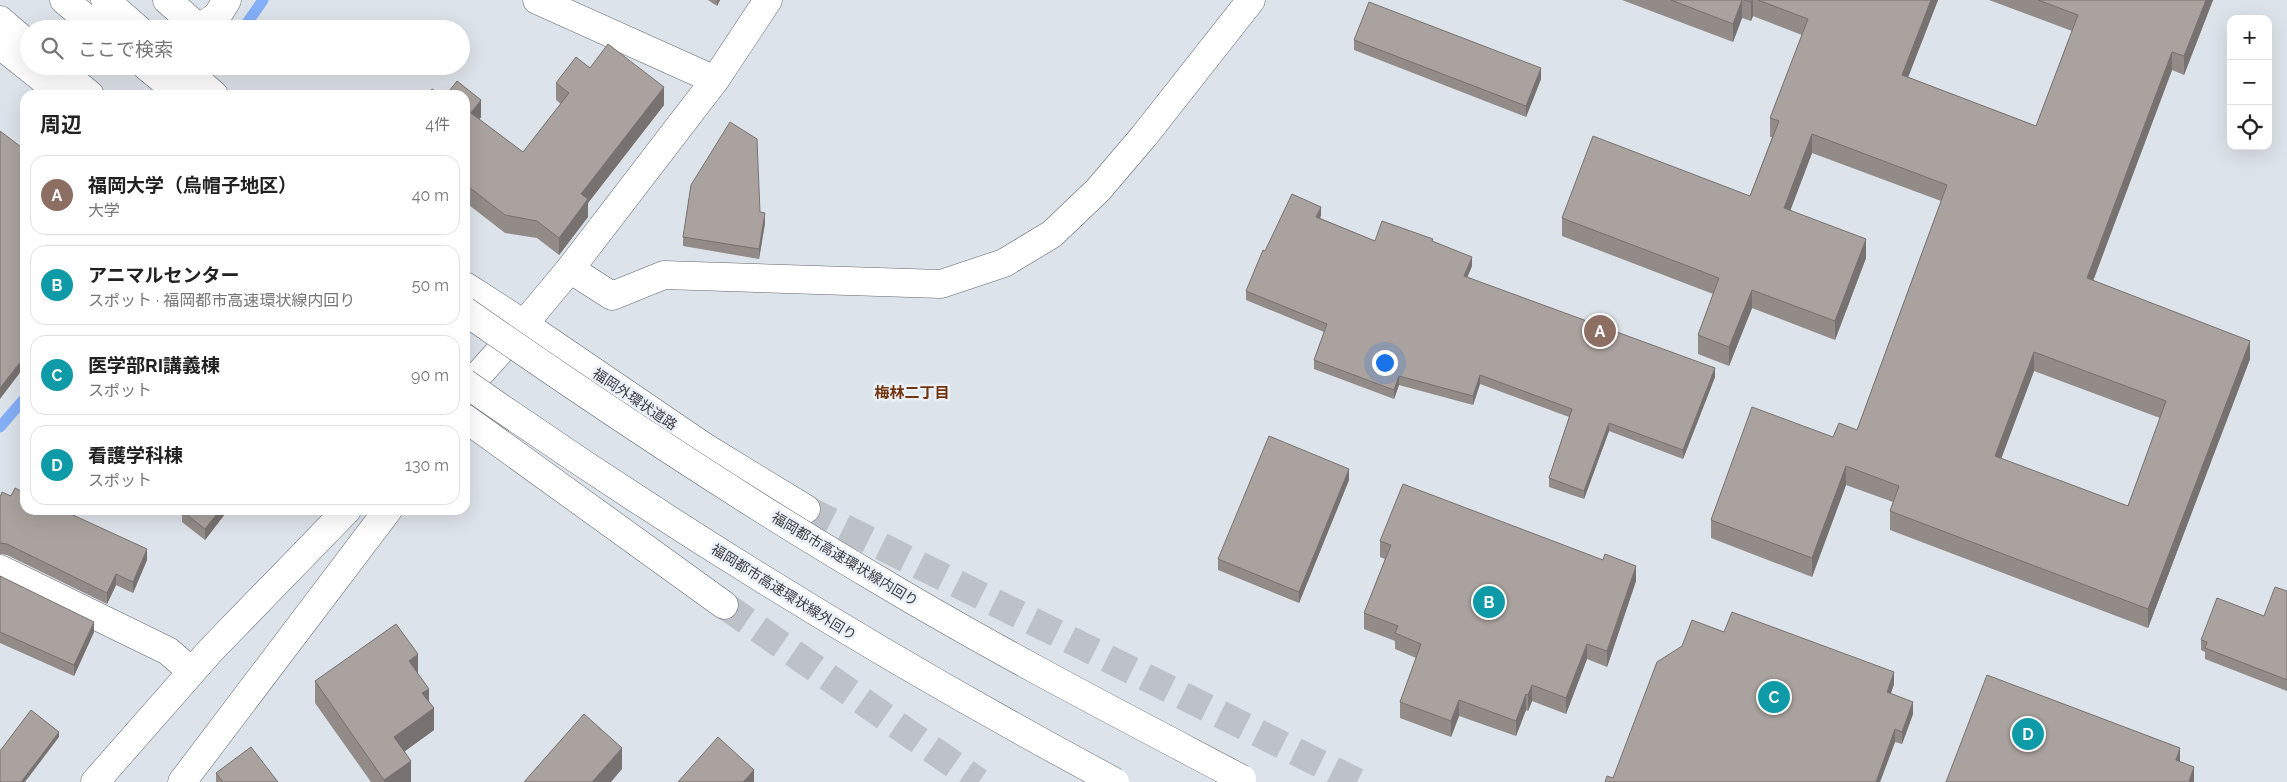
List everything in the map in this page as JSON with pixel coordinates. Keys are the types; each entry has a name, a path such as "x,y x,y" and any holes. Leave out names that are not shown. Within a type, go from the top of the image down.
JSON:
{"main road":[{"path":"64,0 88,20"},
{"path":"105,0 128,20"},
{"path":"116,0 138,20"},
{"path":"167,0 190,20"},
{"path":"211,20 217,16 227,0"},
{"path":"537,0 715,80"},
{"path":"470,384 570,269 715,80 768,0"},
{"path":"570,269 612,296 664,274 941,284 1004,263 1052,234 1098,190 1144,136 1250,0"},
{"path":"0,20 20,37"},
{"path":"0,45 20,61"},
{"path":"38,75 57,90"},
{"path":"66,75 84,90"},
{"path":"157,75 176,90"},
{"path":"191,75 208,90"},
{"path":"199,75 215,90"},
{"name":"福岡外環状道路","path":"470,289 706,448 806,509"},
{"name":"福岡都市高速環状線内回り","path":"470,314 565,381 702,471 882,583 1053,678 1242,779"},
{"name":"福岡都市高速環状線外回り","path":"470,386 671,521 851,634 1023,733 1115,782"},
{"path":"470,422 724,605"},
{"path":"95,782 192,671 342,515"},
{"path":"182,782 384,515"},
{"path":"0,569 168,651 192,671"}],"building":[{"path":"1671,0 1742,0 1733,24"},
{"path":"1758,0 1931,0 1902,75 2036,126 2078,15 2038,0 2206,0 2184,56 2172,52 2087,278 2250,341 2148,609 1890,511 1899,486 1846,466 1812,558 1711,520 1752,407 1833,437 1839,423 1857,430 1947,185 1812,134 1784,208 1866,239 1835,321 1752,290 1729,347 1698,335 1719,278 1562,218 1593,136 1750,196 1779,121 1770,118 1808,19","holes":["2034,352 2166,401 2128,506 1995,456"]},
{"path":"1369,2 1541,68 1526,106 1354,40"},
{"path":"608,44 664,87 581,194 588,199 559,238 537,221 505,215 470,188 470,91 481,100 471,113 523,152 569,93 556,83 576,57 590,68"},
{"path":"457,81 468,90 450,90"},
{"path":"730,122 757,139 760,212 765,213 759,249 683,237 691,185"},
{"path":"0,131 20,146 20,362 0,388"},
{"path":"1292,194 1321,207 1316,217 1375,241 1382,221 1433,239 1432,241 1472,257 1464,276 1715,368 1683,450 1609,423 1584,491 1549,478 1572,409 1480,375 1473,396 1399,376 1394,390 1314,360 1327,324 1246,291 1263,250 1265,251"},
{"path":"1269,436 1349,469 1299,592 1218,559"},
{"path":"1403,484 1603,560 1605,554 1636,566 1607,651 1587,644 1566,698 1532,685 1528,695 1526,694 1516,721 1459,700 1451,721 1400,702 1421,644 1395,633 1398,626 1364,613 1391,545 1380,541"},
{"path":"15,488 20,490 20,515 73,515 147,549 133,582 116,574 107,593 7,544 0,543 0,497 2,492 11,496"},
{"path":"187,515 216,515 205,529"},
{"path":"0,576 94,622 74,665 0,632"},
{"path":"2275,587 2287,591 2287,680 2205,648 2207,642 2201,640 2217,598 2264,616"},
{"path":"1732,612 1894,672 1887,692 1913,702 1902,732 1895,729 1876,782 1605,782 1607,776 1613,778 1657,662 1682,646 1692,620 1724,632"},
{"path":"396,624 418,654 409,661 429,689 422,693 434,708 394,737 411,761 384,780 315,681"},
{"path":"1987,675 2180,748 2176,760 2194,767 2189,781 2193,782 1946,782"},
{"path":"31,710 59,732 21,782 0,782 0,751"},
{"path":"584,714 622,748 592,782 524,782"},
{"path":"718,737 754,770 743,782 678,782"},
{"path":"251,747 278,782 223,782 216,773"}],"waterway":[{"path":"249,20 263,0"},
{"path":"0,427 20,404"}],"tunnel":[{"path":"806,509 1357,782"},
{"path":"724,605 979,782"}],"place":[{"name":"福岡大学（烏帽子地区）","path":"1600,331"},
{"name":"アニマルセンター","path":"1489,602"},
{"name":"医学部RI講義棟","path":"1774,697"},
{"name":"看護学科棟","path":"2028,734"}],"district":[{"name":"梅林二丁目","path":"912,393"}]}
